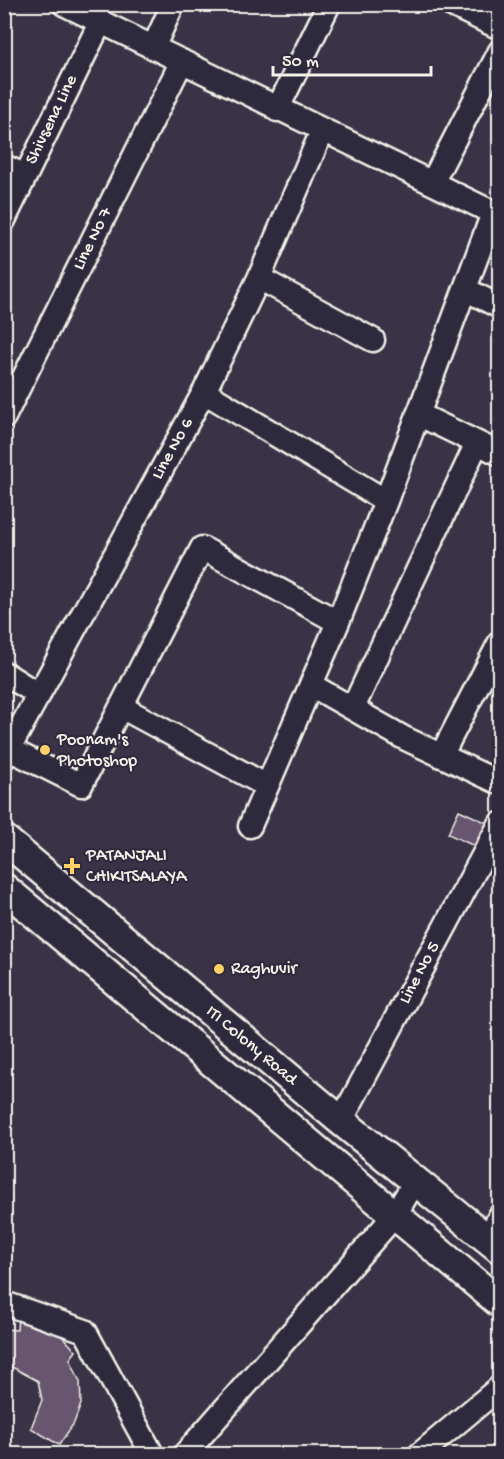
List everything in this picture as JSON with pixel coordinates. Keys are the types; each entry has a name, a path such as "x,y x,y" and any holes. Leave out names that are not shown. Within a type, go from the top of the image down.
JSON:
{"main road":[{"name":"ITI Colony Road","path":"7,847 415,1181 495,1235"},
{"path":"4,888 500,1303"}],"street":[{"path":"64,4 496,215 465,289 338,622 250,826"},
{"path":"154,46 173,4"},
{"path":"278,110 329,4"},
{"path":"461,7 500,28"},
{"name":"Shivsena Line","path":"4,220 101,21"},
{"path":"432,183 500,51"},
{"name":"Line No 7","path":"4,417 182,61"},
{"name":"Line No 6","path":"7,753 204,393 259,278 322,131"},
{"path":"4,166 25,176"},
{"path":"259,278 373,340"},
{"path":"465,289 500,307"},
{"path":"204,393 386,501"},
{"path":"418,414 500,454"},
{"path":"353,708 477,443"},
{"path":"7,753 81,785 123,708 202,548 338,622"},
{"path":"441,756 500,642"},
{"path":"4,673 39,695"},
{"path":"311,685 441,756 500,783"},
{"path":"123,708 267,786"},
{"name":"Line No 5","path":"341,1121 500,825"},
{"path":"185,1455 395,1215 415,1181"},
{"path":"4,1303 86,1331 152,1455"},
{"path":"420,1455 500,1387"}],"building":[{"path":"459,810 494,826 483,850 448,834"},
{"path":"18,1316 56,1330 76,1351 70,1359 80,1382 81,1404 74,1423 59,1445 31,1428 42,1400 38,1381 12,1367 4,1367 4,1329 17,1330"}],"place":[{"name":"Poonam's Photoshop","path":"45,750"},
{"name":"PATANJALI CHIKITSALAYA","path":"72,866"},
{"name":"Raghuvir","path":"219,969"}]}
